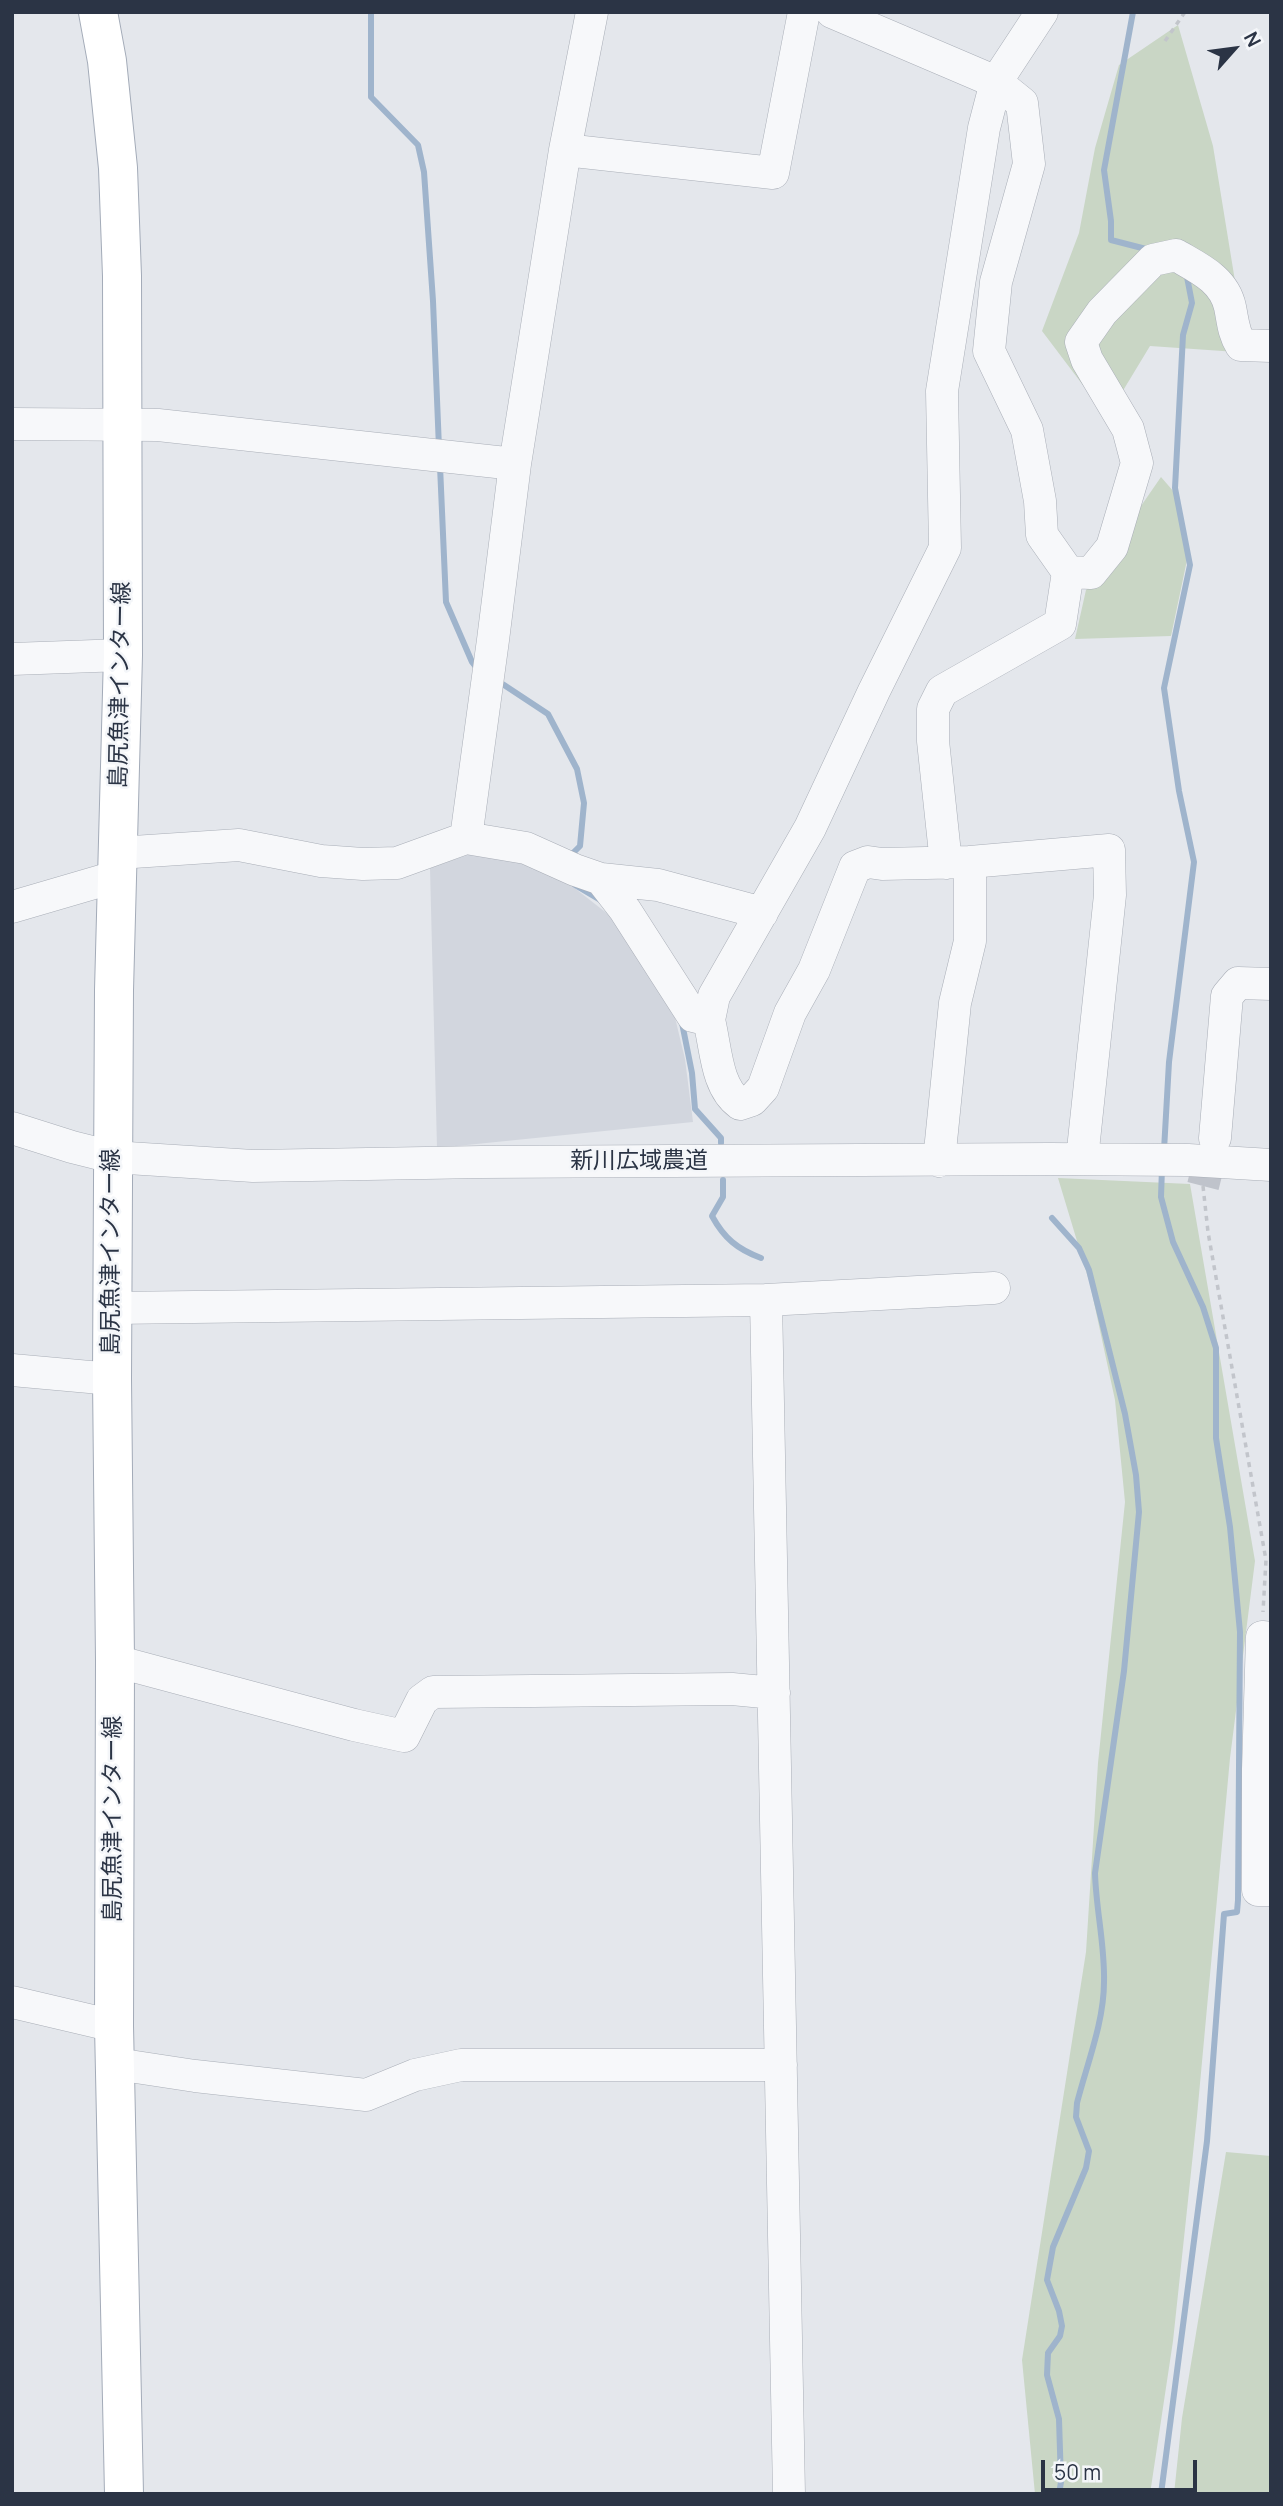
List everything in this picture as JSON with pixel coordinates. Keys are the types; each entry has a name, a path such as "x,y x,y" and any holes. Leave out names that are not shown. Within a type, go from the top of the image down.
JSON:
{"main road":[{"name":"島尻魚津インター線","path":"98,12 107,61 118,168 124,425 123,655 112,1308 114,2026 124,2494"}],"street":[{"path":"466,838 515,464 565,150 592,12"},
{"path":"565,150 773,173 804,12"},
{"path":"832,12 996,82 1022,103 1028,164 996,282 989,351 1027,430 1040,501 1042,535 1068,572 1060,624 942,691 933,709 933,741 958,863 970,942 955,1003 939,1161"},
{"path":"1042,12 996,82 984,128 942,391 945,548 810,828 714,996 709,1020 724,1085 730,1097 740,1104 752,1100 763,1088 790,1013 814,970 855,867 868,862 958,863 1109,850 1110,895 1082,1159"},
{"path":"1068,572 1091,573 1112,547 1137,463 1128,429 1087,360 1081,342 1102,312 1153,260 1176,254 1209,274 1224,289 1230,305 1234,334 1241,345 1271,346"},
{"path":"12,424 158,425 515,464"},
{"path":"12,659 123,655"},
{"path":"12,907 118,864 239,845 321,861 397,863 466,838 526,848 601,879 658,885 762,913"},
{"path":"601,879 625,910 693,1016 709,1020"},
{"path":"1215,1138 1227,996 1238,983 1271,984"},
{"name":"新川広域農道","path":"12,1128 113,1157 253,1166 1082,1159 1271,1165"},
{"path":"112,1308 766,1300 994,1288"},
{"path":"766,1300 789,2494"},
{"path":"12,1370 112,1379"},
{"path":"1266,1637 1265,1769 1258,1889 1271,1890"},
{"path":"115,1661 404,1736 422,1700 433,1692 732,1689 774,1693"},
{"path":"12,2002 114,2026"},
{"path":"116,2064 195,2076 366,2095 415,2075 461,2065 781,2064"}],"path":[{"path":"1165,41 1185,12"},
{"path":"1203,1186 1208,1232 1266,1560 1266,1637"}],"shaded area":[{"path":"468,855 506,855 572,886 627,929 671,1001 685,1059 693,1122 437,1148 430,868"}],"green space":[{"path":"1178,25 1213,146 1235,281 1237,352 1150,346 1107,417 1042,331 1079,233 1095,148 1119,65"},
{"path":"1161,477 1174,492 1187,560 1171,636 1075,639 1086,590 1112,563 1132,519"},
{"path":"1058,1178 1190,1184 1255,1561 1230,1758 1173,2341 1150,2494 1035,2494 1022,2360 1086,1952 1098,1763 1125,1502 1115,1400 1090,1284"},
{"path":"1226,2152 1271,2156 1271,2494 1174,2494 1182,2418"}],"waterway":[{"path":"371,12 371,97 418,145 424,172 439,448"},
{"path":"1133,12 1104,170 1111,240 1146,249"},
{"path":"1164,1150 1169,1062 1194,862 1179,791 1164,688 1190,565 1175,488 1183,335 1192,303 1187,277 1183,273"},
{"path":"440,466 446,602 472,662 479,671"},
{"path":"498,681 548,714 577,769 584,803 580,846 568,858"},
{"path":"575,885 602,901"},
{"path":"682,1023 692,1073 695,1109 721,1138 721,1143"},
{"path":"1161,2494 1207,2141 1224,1914 1237,1912 1240,1632 1230,1527 1216,1438 1216,1348 1203,1307 1173,1242 1161,1197 1162,1168"},
{"path":"723,1180 723,1197 712,1216 732,1242 761,1258"},
{"path":"1052,1218 1079,1248 1089,1270 1125,1414 1136,1475 1139,1512 1124,1671 1095,1873 1103,1955 1103,1997 1098,2028 1077,2103 1076,2117 1089,2151 1086,2168 1053,2247 1047,2280 1062,2326 1060,2336 1048,2353 1047,2375 1059,2419 1059,2494"}],"tunnel":[{"path":"1203,1186 1215,1138"}]}
